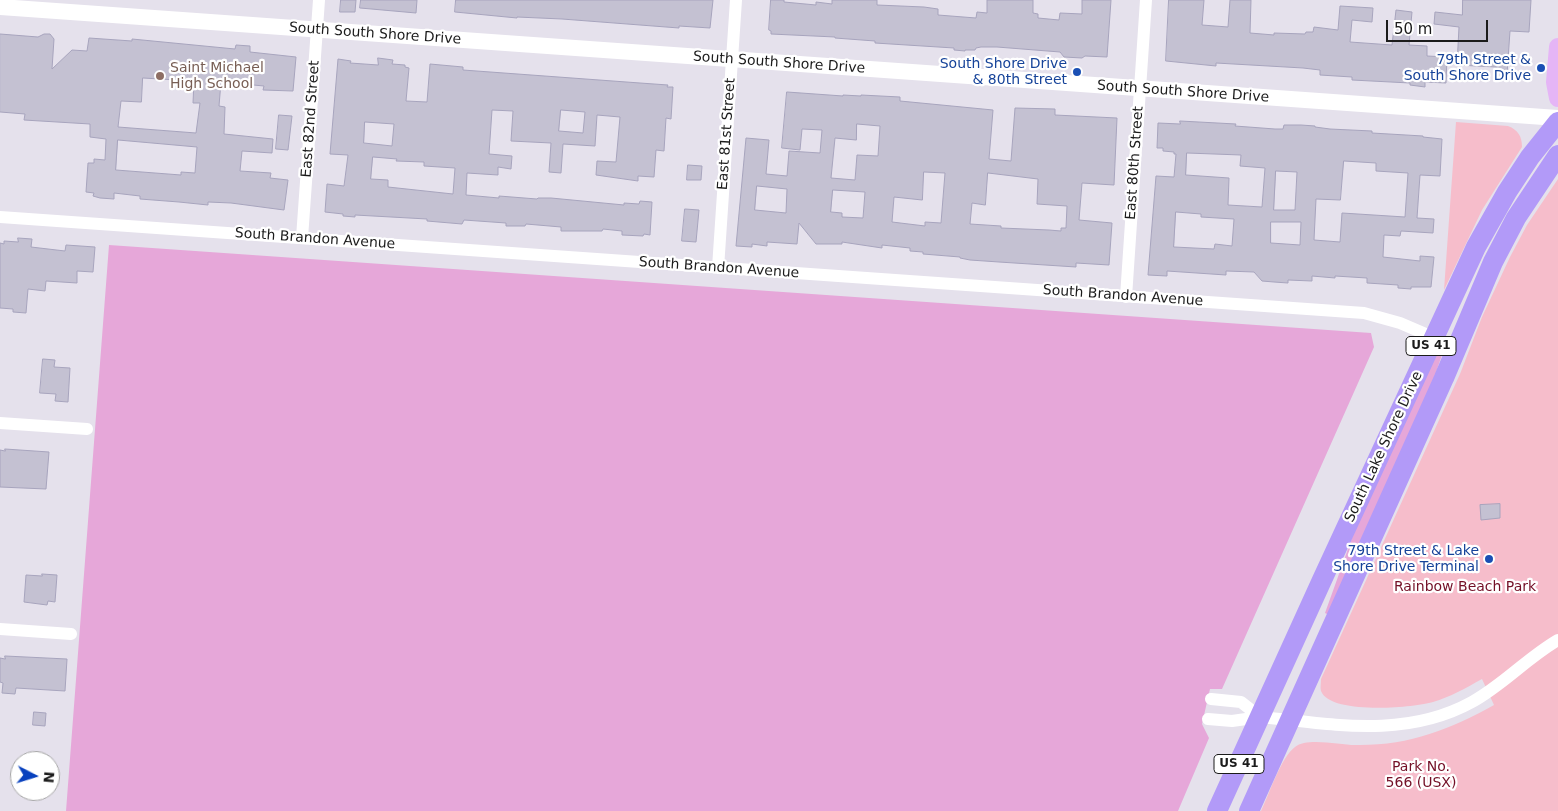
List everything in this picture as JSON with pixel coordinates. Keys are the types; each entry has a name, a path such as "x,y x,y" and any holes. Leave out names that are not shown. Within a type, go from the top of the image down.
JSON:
{"main road":[{"path":"1558,47 1556,82 1558,98"},
{"name":"South Lake Shore Drive","path":"1218,811 1491,219 1527,162 1558,122"},
{"name":"South Lake Shore Drive","path":"1249,811 1444,378 1493,262 1516,218 1558,155"}],"street":[{"name":"East 82nd Street","path":"302,238 319,0"},
{"name":"East 81st Street","path":"718,268 736,0"},
{"name":"East 80th Street","path":"1126,296 1146,0"},
{"name":"South South Shore Drive","path":"0,6 1558,118"},
{"name":"South Brandon Avenue","path":"0,217 1364,313 1400,323 1435,338"},
{"path":"0,423 87,429"},
{"path":"0,629 71,634"},
{"path":"1208,718 1232,721 1260,717 1357,727 1410,724 1432,719 1473,702 1558,640"},
{"path":"1211,699 1241,702 1260,717"}],"shaded area":[{"path":"109,245 1371,333 1374,347 1222,689 1210,689 1202,724 1209,738 1178,811 66,811"},
{"path":"1439,344 1445,346 1428,396 1329,615 1325,613 1358,521"}],"green space":[{"path":"1456,122 1508,126 1519,134 1522,147 1482,210 1444,290"},
{"name":"Rainbow Beach Park","path":"1558,179 1558,811 1261,811 1285,759 1300,744 1307,742 1355,745 1393,743 1428,735 1444,729 1494,705 1482,679 1452,695 1433,702 1373,708 1339,704 1328,699 1321,691 1321,679 1460,374 1482,317 1510,257 1527,225"}],"building":[{"path":"341,0 356,0 355,12 340,12"},
{"path":"361,0 417,0 416,13 360,8"},
{"path":"456,0 713,0 710,28 679,26 679,28 562,19 517,18 455,12"},
{"path":"771,0 816,5 816,2 832,4 832,0 877,0 877,5 924,7 938,9 938,15 976,18 977,12 987,13 987,0 1033,0 1033,13 1038,14 1038,18 1059,20 1060,13 1082,14 1082,0 1111,0 1107,57 1064,57 1060,52 997,47 981,47 965,51 954,50 954,48 875,43 875,41 835,37 771,34 769,30"},
{"path":"1169,0 1204,0 1202,25 1228,27 1230,0 1251,0 1250,33 1274,35 1274,33 1305,34 1306,32 1313,32 1314,27 1338,30 1340,6 1373,8 1372,22 1352,20 1350,42 1392,45 1396,10 1412,12 1409,45 1427,46 1427,56 1447,57 1446,83 1425,82 1425,87 1410,85 1410,83 1352,80 1352,77 1320,75 1320,70 1303,68 1216,63 1216,66 1166,61"},
{"path":"1463,0 1531,0 1529,32 1510,31 1507,74 1496,73 1496,67 1457,65 1459,27 1434,24 1435,12 1462,15"},
{"path":"0,34 38,37 50,34 54,39 52,69 72,50 87,51 89,38 132,41 132,39 235,49 236,45 250,46 250,52 296,57 293,91 263,90 264,86 221,82 219,106 225,107 224,134 273,139 272,153 242,151 240,171 271,173 270,178 288,180 284,210 231,203 208,202 208,205 140,199 140,196 114,193 114,199 93,196 94,193 86,192 88,163 94,163 94,159 105,160 106,139 90,137 90,124 24,120 25,114 0,112","holes":["143,78 194,81 193,103 200,103 196,133 118,127 121,101 141,102","118,140 197,147 195,173 181,172 181,175 116,170"]},
{"path":"378,58 393,60 392,64 405,65 405,67 409,68 406,101 427,102 430,64 463,67 463,70 668,85 667,87 673,87 671,119 666,118 664,151 656,150 654,177 638,176 638,181 596,175 597,161 616,162 620,117 597,115 595,146 563,144 561,173 549,172 551,143 511,141 513,111 492,110 489,154 512,156 511,169 498,167 498,175 467,173 466,195 499,198 499,196 537,199 551,198 624,205 624,203 639,204 640,201 652,202 650,235 622,235 622,231 603,229 602,231 561,231 561,227 526,224 525,226 506,226 506,223 464,220 462,224 427,221 427,219 355,215 355,217 325,212 327,184 344,186 348,155 330,154 338,59 351,61 350,63 378,65","holes":["561,110 585,112 583,133 559,131","365,122 394,124 392,146 364,143","373,157 397,159 396,161 424,162 424,166 455,168 453,194 388,187 388,180 371,179"]},
{"path":"787,92 843,96 900,97 900,101 993,110 989,159 1011,161 1015,108 1055,109 1055,115 1117,118 1114,185 1082,183 1079,220 1112,223 1109,265 1076,263 1076,267 970,260 960,257 923,254 923,252 910,251 910,248 882,245 882,248 842,242 842,244 816,244 799,223 797,244 767,242 767,246 752,244 752,247 736,246 746,138 769,140 766,174 787,176 789,151 820,153 822,130 802,129 800,150 782,148","holes":["857,124 880,126 878,156 857,155 855,180 831,178 835,138 856,140","924,172 945,173 941,223 925,222 925,226 892,222 894,197 922,200","988,173 1038,179 1037,204 1067,206 1066,228 1061,228 1061,231 1001,228 1001,226 970,224 972,203 985,205","757,186 787,189 786,213 755,210","833,190 865,192 863,218 842,217 842,213 831,212"]},
{"path":"279,115 292,116 288,150 276,149"},
{"path":"1180,121 1236,124 1235,126 1275,129 1283,129 1284,125 1301,125 1442,139 1440,176 1420,175 1417,218 1434,219 1433,233 1401,231 1400,236 1384,235 1383,257 1420,261 1420,256 1434,257 1431,287 1398,288 1398,285 1367,283 1367,278 1335,276 1335,278 1312,276 1312,281 1288,280 1288,283 1262,281 1254,272 1226,271 1226,275 1167,271 1167,276 1148,275 1156,176 1174,177 1176,154 1163,151 1163,148 1157,148 1158,123 1180,124","holes":["1187,153 1241,155 1240,166 1265,168 1262,207 1228,205 1229,178 1186,175","1344,161 1376,163 1376,171 1408,173 1405,217 1342,213 1340,242 1314,240 1316,199 1340,200","1276,171 1297,172 1295,210 1274,210","1176,212 1201,214 1201,217 1234,219 1232,246 1215,244 1214,249 1174,247","1271,222 1301,222 1300,245 1271,243"]},
{"path":"688,165 702,166 701,180 687,180"},
{"path":"685,209 699,210 696,242 682,241"},
{"path":"18,238 32,239 31,247 65,251 66,245 95,247 93,272 77,271 77,283 46,281 45,291 28,289 26,313 0,308 0,243 4,244 4,241 18,242"},
{"path":"43,359 55,360 54,367 70,368 68,402 55,401 56,394 40,393"},
{"path":"5,449 49,452 46,489 0,487 0,450 5,451"},
{"path":"1500,504 1500,518 1481,520 1480,505"},
{"path":"42,574 57,575 55,602 48,601 47,605 24,602 26,575 42,576"},
{"path":"5,656 67,659 65,691 16,688 15,694 2,693 3,683 0,682 0,658 5,659"},
{"path":"34,712 46,713 45,726 33,725"}],"place":[{"name":"79th Street & South Shore Drive","path":"1541,68"},
{"name":"South Shore Drive & 80th Street","path":"1077,72"},
{"name":"Saint Michael High School","path":"160,76"},
{"name":"79th Street & Lake Shore Drive Terminal","path":"1489,559"}],"park label":[{"name":"Park No. 566 (USX)","path":"1421,776"}]}
